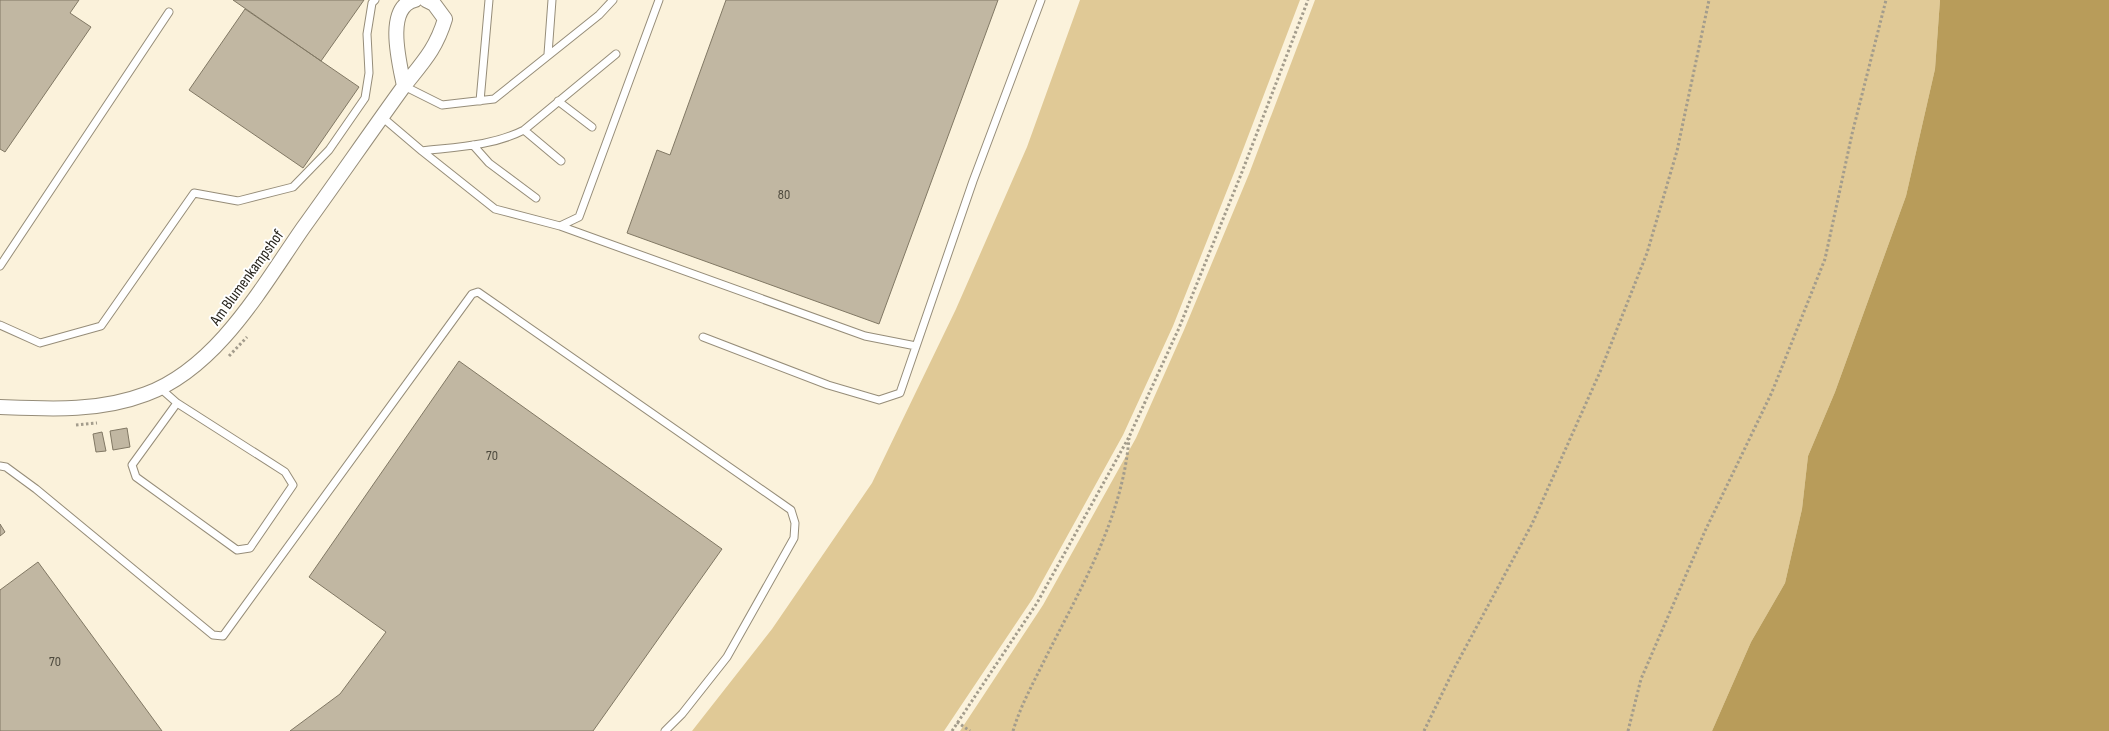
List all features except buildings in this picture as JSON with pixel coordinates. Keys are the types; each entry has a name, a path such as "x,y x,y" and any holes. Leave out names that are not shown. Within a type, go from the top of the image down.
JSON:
{"street":[{"path":"404,86 397,48 397,21 401,10 410,1 415,0"},
{"name":"Am Blumenkampshof","path":"0,407 60,409 94,407 126,400 160,388 188,370 231,329 439,39 444,20 434,4 426,0"}],"lane":[{"path":"0,324 40,342 101,326 194,193 238,201 293,187 329,150 365,98 369,73 367,34 372,3 375,0"},
{"path":"480,101 488,0"},
{"path":"548,54 552,0"},
{"path":"404,86 442,105 494,99 613,0"},
{"path":"560,226 579,217 659,0"},
{"path":"702,338 828,385 880,400 900,393 973,182 1041,0"},
{"path":"0,266 170,12"},
{"path":"422,150 473,145 513,136 524,130 616,54"},
{"path":"558,101 592,127"},
{"path":"382,117 495,209 560,226 865,336 916,346"},
{"path":"524,130 561,161"},
{"path":"473,145 489,163 536,198"},
{"path":"0,466 6,467 36,489 213,635 223,636 472,294 478,292 790,510 795,523 794,538 780,564 727,657 682,714 665,731"},
{"path":"160,388 177,402 285,472 293,485 250,548 237,550 136,477 132,466 177,402"}],"path":[{"path":"952,731 1037,603 1129,437 1179,328 1308,0"},
{"path":"1424,731 1455,667 1532,524 1611,344 1647,253 1677,151 1709,0"},
{"path":"1628,731 1641,679 1705,531 1772,392 1825,259 1852,134 1886,0"},
{"path":"1012,731 1026,697 1100,545 1118,503 1127,465 1129,437"},
{"path":"958,722 970,731"}],"shaded area":[{"path":"1080,0 1300,0 1173,326 1123,435 1033,598 944,731 692,731 772,629 872,483 956,309 1027,147"},
{"path":"1315,0 1940,0 1935,69 1906,196 1835,392 1808,456 1802,509 1785,583 1751,642 1712,731 960,731 1043,605 1136,438 1184,330 1249,174"},
{"path":"1940,0 2109,0 2109,731 1712,731 1751,642 1785,583 1802,509 1808,456 1835,392 1906,196 1935,69"}]}
